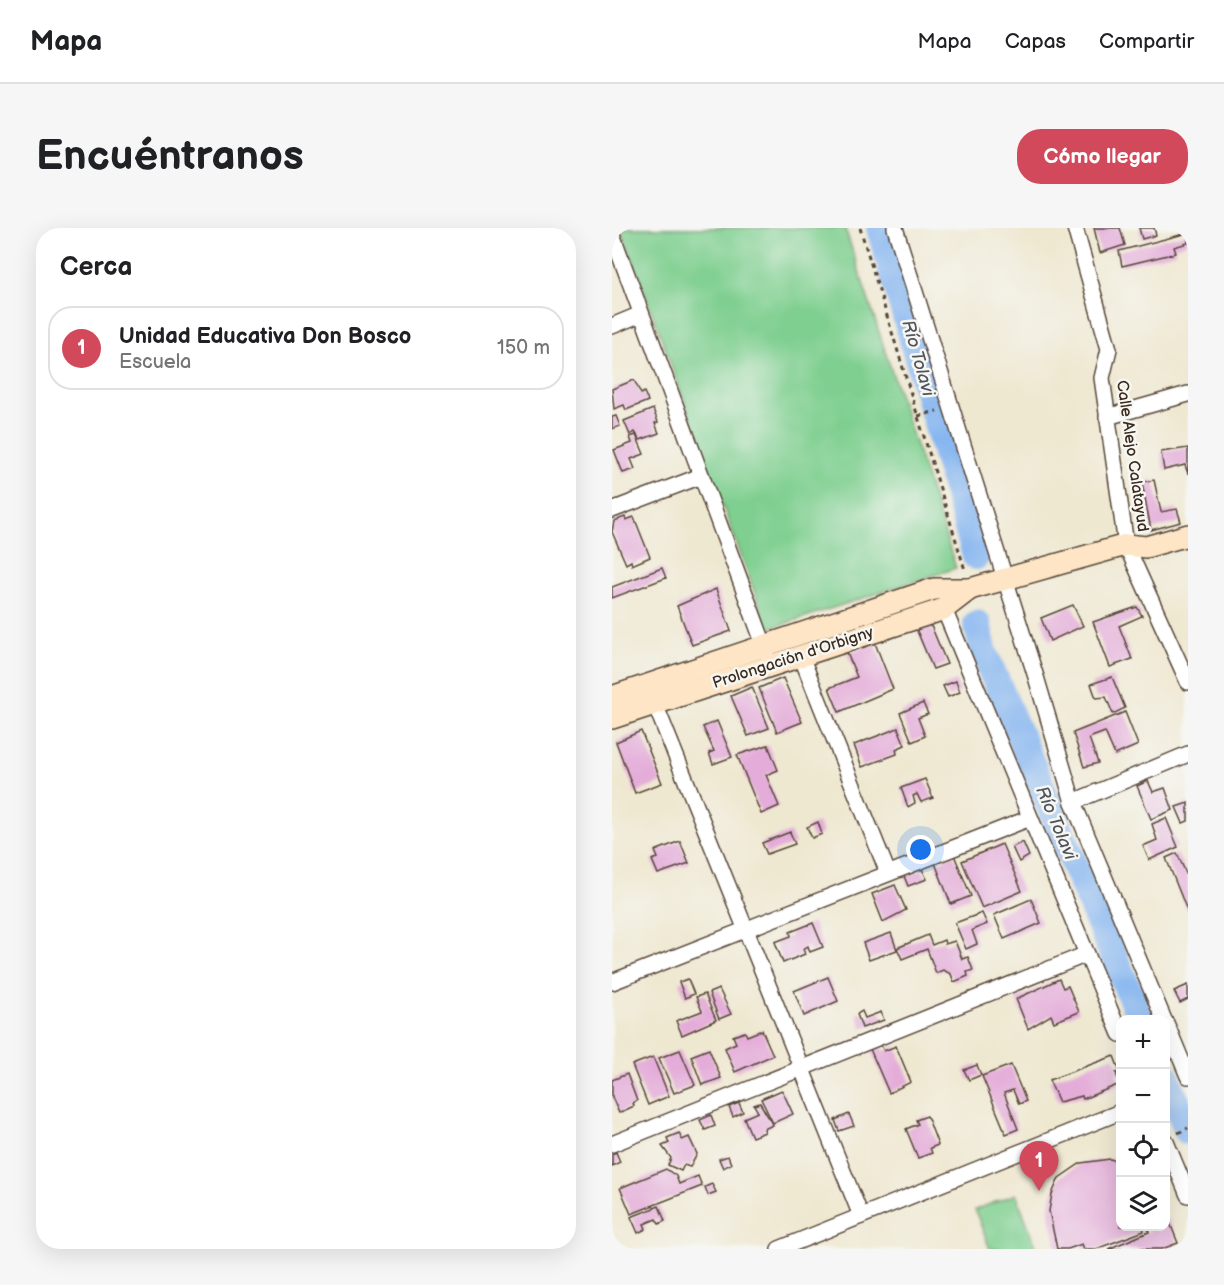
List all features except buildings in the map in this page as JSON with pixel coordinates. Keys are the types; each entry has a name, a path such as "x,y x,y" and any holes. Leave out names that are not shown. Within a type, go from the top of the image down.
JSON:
{"street":[{"path":"895,228 1073,802 1162,1015"},
{"name":"Calle Alejo Calatayud","path":"1075,228 1109,349 1102,378 1126,545 1188,682"},
{"path":"612,234 767,655"},
{"path":"612,326 641,314"},
{"path":"1107,417 1188,394"},
{"path":"612,510 701,476"},
{"name":"Prolongación d'Orbigny","path":"612,718 655,704 767,655 934,589 970,589 1126,545 1146,547 1188,535"},
{"name":"Prolongación d'Orbigny","path":"612,697 767,655 801,656 944,609 970,589"},
{"path":"944,609 1116,1024"},
{"path":"801,656 888,873"},
{"path":"655,704 861,1216"},
{"path":"1073,802 1188,754"},
{"path":"612,982 1030,818"},
{"path":"612,1144 1087,954"},
{"path":"1170,1033 1188,1077"},
{"path":"778,1249 1116,1114"},
{"path":"1170,1152 1188,1195"}],"path":[{"path":"860,228 970,589"},
{"path":"918,416 940,410"},
{"path":"1065,860 1078,855"},
{"path":"1181,1131 1188,1128"}],"green space":[{"path":"621,228 845,228 956,568 768,629"},
{"path":"1016,1194 1037,1249 990,1249 975,1210"}],"waterway":[{"name":"Río Tolavi","path":"880,228 976,556"},
{"name":"Río Tolavi","path":"977,624 984,653 1139,1015"},
{"name":"Río Tolavi","path":"1170,1087 1188,1131"}],"place":[{"name":"Unidad Educativa Don Bosco","path":"1039,1191"}]}
